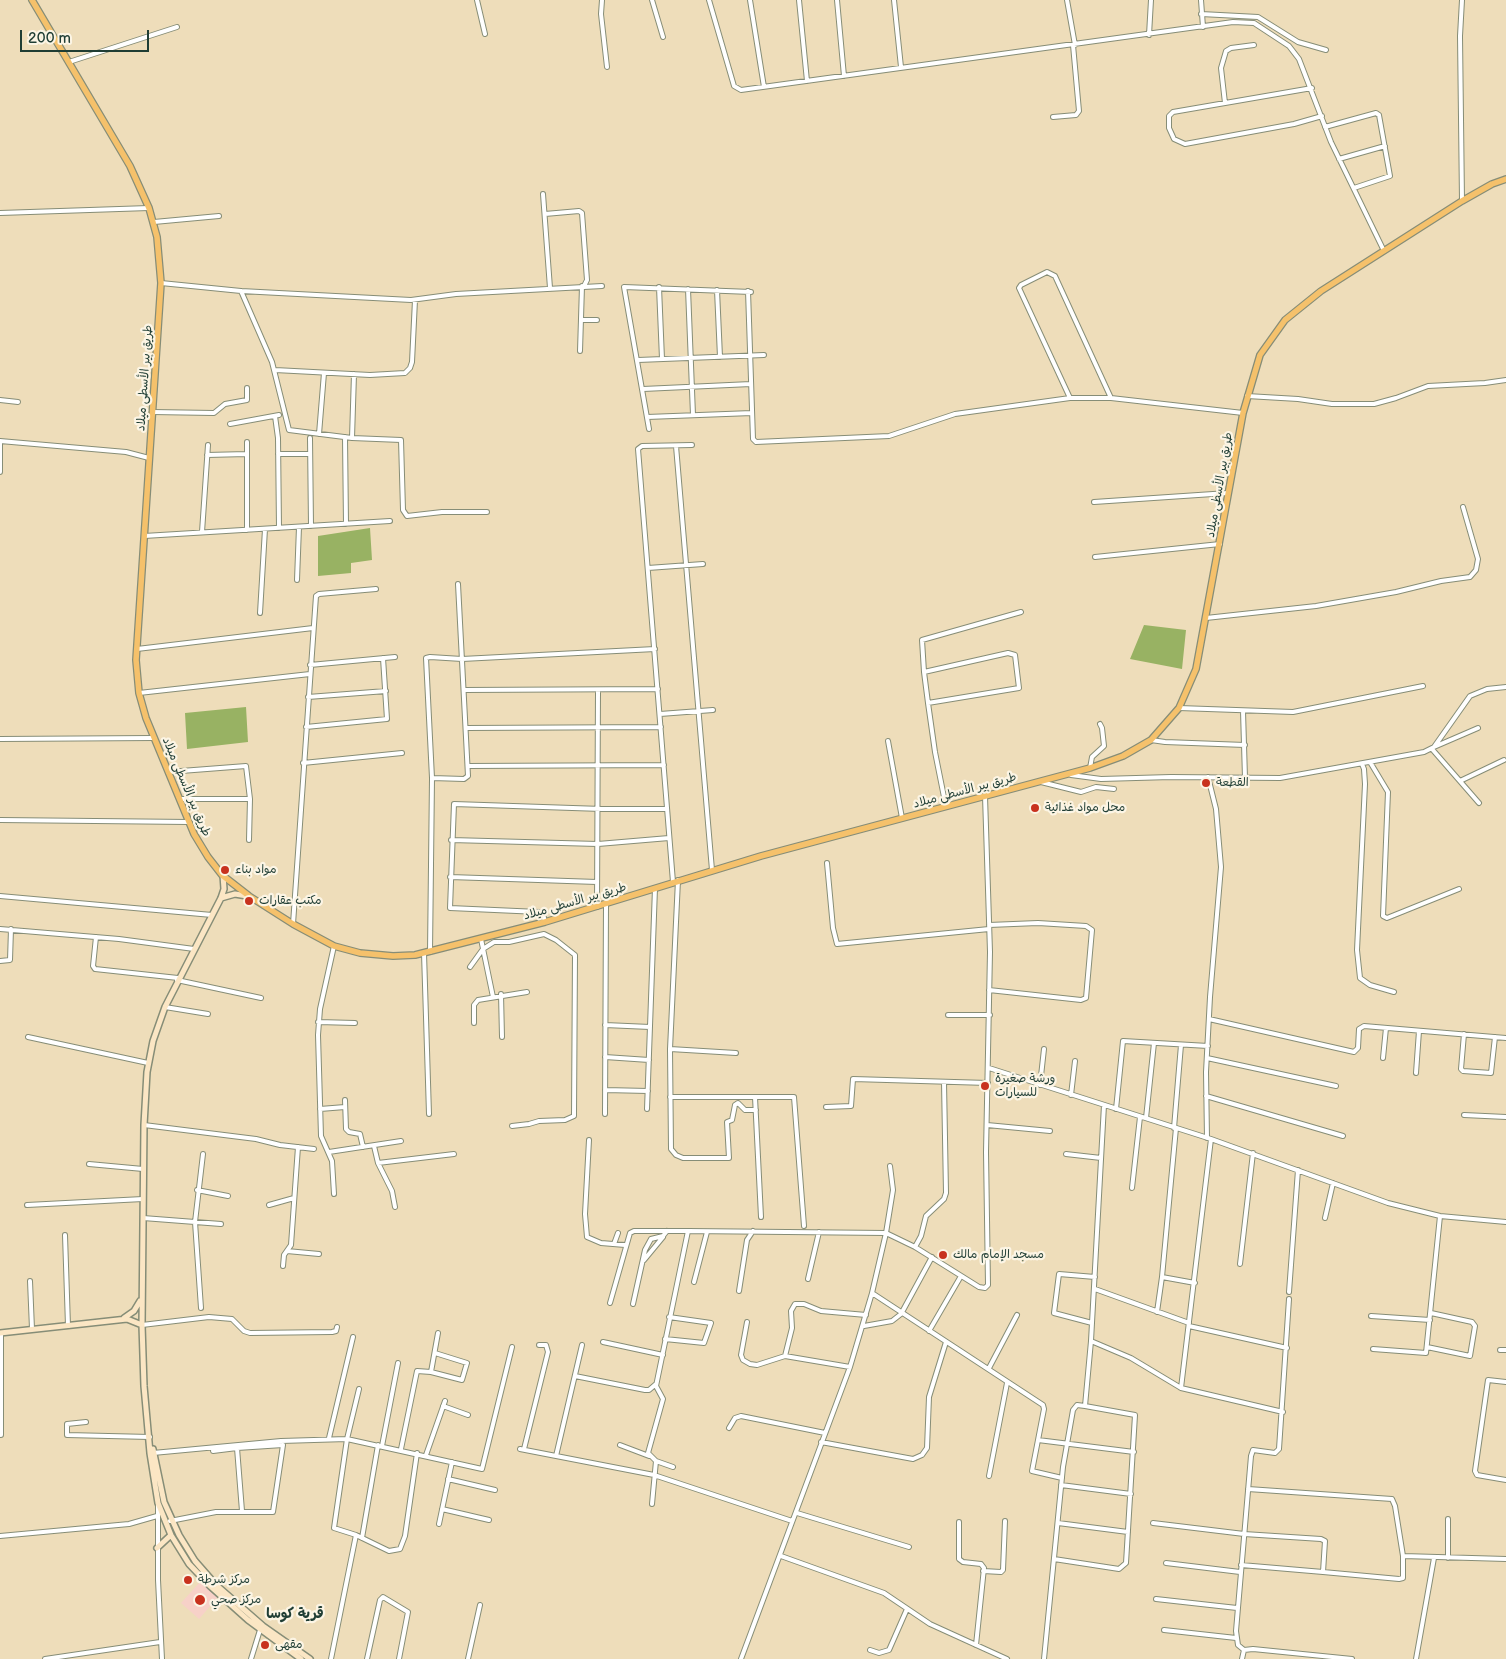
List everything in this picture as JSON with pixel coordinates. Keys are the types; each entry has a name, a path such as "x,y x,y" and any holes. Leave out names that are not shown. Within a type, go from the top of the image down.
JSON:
{"main road":[{"name":"طريق بير الأسطى ميلاد","path":"32,0 130,166 154,222 159,252 161,283 137,648 139,693 154,738 189,822 201,846 222,874 249,896 293,924 334,946 381,956 427,952 545,922 712,870 1090,768 1123,756 1151,740 1179,708 1196,669 1243,413 1260,355 1285,320 1321,291 1462,201 1506,182"}],"street":[{"path":"477,0 485,34"},
{"path":"602,0 600,14 607,68"},
{"path":"652,0 664,37"},
{"path":"709,0 735,88 741,90 1149,35 1203,26 1244,22 1263,27 1295,52 1312,88 1325,127 1339,159 1384,251"},
{"path":"750,0 764,87"},
{"path":"800,0 807,81"},
{"path":"837,0 844,76"},
{"path":"894,0 901,68"},
{"path":"1053,117 1076,115 1079,111 1074,45 1068,0"},
{"path":"1149,35 1151,0"},
{"path":"1201,0 1203,26"},
{"path":"1462,0 1460,36 1462,201"},
{"path":"1201,14 1258,16 1298,42 1326,50"},
{"path":"69,62 178,27"},
{"path":"1225,102 1221,68 1226,51 1231,48 1254,45"},
{"path":"1312,88 1225,102 1171,114 1168,124 1174,139 1181,144 1185,144 1294,124 1322,116"},
{"path":"1325,127 1376,113 1386,146 1390,168 1389,178 1354,188"},
{"path":"1339,159 1386,146"},
{"path":"543,194 550,288"},
{"path":"0,213 149,208"},
{"path":"544,214 579,211 582,213 586,280 583,286 580,351"},
{"path":"154,222 219,216"},
{"path":"1070,398 1019,288 1021,285 1047,272 1055,276 1111,398"},
{"path":"161,283 242,291 415,300 456,294 602,286"},
{"path":"649,429 624,287 750,292 753,439 756,442 884,437 899,434 955,414 1070,398 1111,398 1243,413"},
{"path":"659,287 662,359"},
{"path":"688,289 692,415"},
{"path":"717,290 720,357"},
{"path":"242,291 275,370 288,429 352,438 401,440 403,510 407,516 442,512 487,512"},
{"path":"275,370 354,374 402,374 410,368 415,300"},
{"path":"581,320 597,320"},
{"path":"638,360 764,355"},
{"path":"319,434 324,373"},
{"path":"352,438 354,374"},
{"path":"1247,396 1298,399 1332,404 1374,404 1428,386 1506,380"},
{"path":"643,388 751,384"},
{"path":"152,412 216,413 224,404 246,400 247,388"},
{"path":"0,400 18,402"},
{"path":"647,417 752,413"},
{"path":"230,424 277,416 279,528"},
{"path":"345,437 346,524"},
{"path":"310,438 311,526"},
{"path":"0,472 0,441 126,452 149,458"},
{"path":"247,442 248,530"},
{"path":"202,532 208,445"},
{"path":"692,445 642,446 638,449 666,809 676,881 670,1049 671,1149 676,1155 683,1158 729,1158 727,1122 732,1120 735,1105 738,1103 745,1110 756,1110"},
{"path":"676,446 712,870"},
{"path":"207,455 247,454"},
{"path":"278,454 310,454"},
{"path":"1094,502 1228,493"},
{"path":"1206,618 1316,606 1470,577 1476,570 1478,559 1463,507"},
{"path":"144,536 390,521"},
{"path":"297,580 298,527"},
{"path":"260,613 265,529"},
{"path":"1095,557 1220,544"},
{"path":"648,568 703,564"},
{"path":"432,778 466,779 468,766 458,584"},
{"path":"293,924 310,665 317,594 376,589"},
{"path":"946,807 928,703 922,640 1020,612"},
{"path":"137,648 313,628"},
{"path":"429,1114 427,952 432,778 425,660 430,656 462,659 655,649"},
{"path":"924,672 1012,653 1015,656 1020,684 1017,689 928,703"},
{"path":"310,665 396,657"},
{"path":"306,727 386,720 388,716 383,658"},
{"path":"139,693 310,674"},
{"path":"1179,708 1293,712 1423,686"},
{"path":"1433,748 1470,696 1487,689 1506,687"},
{"path":"464,690 658,690"},
{"path":"597,907 598,690"},
{"path":"308,697 386,691"},
{"path":"660,714 713,710"},
{"path":"1243,711 1245,778"},
{"path":"1090,768 1092,757 1104,746 1100,724"},
{"path":"466,728 661,728"},
{"path":"1067,774 1101,779 1301,776 1433,748 1478,728"},
{"path":"0,739 154,738"},
{"path":"1151,740 1245,745"},
{"path":"888,741 902,818"},
{"path":"1433,748 1479,803"},
{"path":"303,763 402,753"},
{"path":"1460,782 1504,760"},
{"path":"1370,762 1388,792 1383,916 1387,918 1459,889"},
{"path":"1362,764 1365,784 1357,950 1360,978 1370,985 1394,992"},
{"path":"168,772 244,765 247,768 250,799 249,840"},
{"path":"468,766 664,765"},
{"path":"1181,1388 1195,1283 1209,1138 1206,1096 1207,1058 1221,867 1216,809 1208,777"},
{"path":"1039,782 1082,792 1096,787 1114,789"},
{"path":"610,1303 629,1234 634,1231 886,1233 916,1246 979,1287 985,1288 988,1285 986,1125 990,1015 985,796"},
{"path":"180,799 250,799"},
{"path":"545,922 542,914 539,912 451,909 449,906 451,840 453,806 455,802 598,809 666,809"},
{"path":"0,820 189,822"},
{"path":"451,840 598,844 669,838"},
{"path":"827,864 832,928 837,944 1038,923 1086,926 1092,929 1087,995 1084,1000 989,990"},
{"path":"162,1659 157,1548 158,1503 144,1386 142,1325 144,1125 148,1064 165,1007 221,898 224,889 222,874"},
{"path":"450,876 598,882"},
{"path":"647,1109 655,888"},
{"path":"221,898 235,894 249,896"},
{"path":"0,896 212,915"},
{"path":"605,1114 606,904"},
{"path":"0,928 194,949"},
{"path":"0,961 10,960 11,930"},
{"path":"470,967 483,949 494,942 509,942 544,934 556,940 575,955 574,1116 566,1120 539,1121 512,1126"},
{"path":"96,937 93,966 95,969 178,979 261,998"},
{"path":"481,938 493,997"},
{"path":"334,946 318,1022 322,1141 332,1161 334,1194"},
{"path":"474,1023 475,1003 479,999 501,994 527,992"},
{"path":"501,994 502,1037"},
{"path":"165,1007 208,1014"},
{"path":"948,1015 990,1015"},
{"path":"1209,1019 1354,1052 1358,1048 1360,1027 1506,1038"},
{"path":"318,1022 354,1023"},
{"path":"605,1026 650,1027"},
{"path":"1383,1058 1386,1028"},
{"path":"1416,1073 1419,1031"},
{"path":"1464,1034 1462,1071 1491,1073 1495,1037"},
{"path":"28,1037 148,1064"},
{"path":"1116,1109 1122,1042 1208,1046"},
{"path":"1146,1118 1154,1043"},
{"path":"1157,1312 1162,1277 1181,1045"},
{"path":"670,1049 736,1053"},
{"path":"1040,1085 1044,1049"},
{"path":"605,1057 649,1060"},
{"path":"1207,1058 1336,1086"},
{"path":"1071,1095 1076,1061"},
{"path":"988,1068 1209,1138 1388,1203 1440,1216 1506,1222"},
{"path":"826,1107 851,1106 853,1079 988,1083"},
{"path":"916,1246 921,1236 926,1216 944,1199 946,1193 944,1082"},
{"path":"605,1090 648,1091"},
{"path":"670,1098 790,1096 795,1099 804,1226"},
{"path":"1206,1096 1343,1136"},
{"path":"755,1097 761,1218"},
{"path":"345,1100 346,1129 348,1132 360,1134 362,1147"},
{"path":"1085,1406 1096,1277 1104,1105"},
{"path":"320,1109 345,1107"},
{"path":"1464,1115 1506,1117"},
{"path":"1132,1188 1140,1117"},
{"path":"144,1125 256,1139 314,1149"},
{"path":"986,1125 1050,1131"},
{"path":"588,1140 586,1234 591,1240 626,1245"},
{"path":"329,1152 401,1141"},
{"path":"374,1146 378,1164 392,1191 395,1207"},
{"path":"283,1266 284,1255 291,1245 298,1147"},
{"path":"1240,1264 1252,1153"},
{"path":"201,1308 195,1222 197,1190 203,1154"},
{"path":"378,1164 454,1154"},
{"path":"1066,1154 1101,1158"},
{"path":"89,1164 143,1169"},
{"path":"743,1658 864,1326 886,1233 894,1185 890,1166"},
{"path":"1290,1292 1298,1170"},
{"path":"1325,1218 1333,1183"},
{"path":"197,1190 228,1196"},
{"path":"269,1205 294,1198"},
{"path":"27,1205 143,1199"},
{"path":"1373,1349 1424,1354 1427,1347 1431,1313 1440,1216"},
{"path":"142,1218 221,1224"},
{"path":"642,1262 667,1231"},
{"path":"649,1456 648,1449 662,1400 656,1384 688,1231"},
{"path":"739,1291 747,1240 753,1231"},
{"path":"694,1282 707,1232"},
{"path":"808,1279 819,1232"},
{"path":"614,1244 618,1233"},
{"path":"65,1236 68,1326"},
{"path":"633,1304 645,1250 651,1239 663,1236"},
{"path":"287,1251 319,1254"},
{"path":"864,1326 892,1321 902,1314 932,1257"},
{"path":"1092,1323 1054,1313 1059,1274 1096,1277"},
{"path":"929,1331 961,1276"},
{"path":"1162,1277 1195,1283"},
{"path":"30,1281 32,1329"},
{"path":"1095,1289 1189,1325 1287,1348"},
{"path":"872,1293 988,1368 1007,1384 1044,1406 1032,1473 1062,1478"},
{"path":"121,1319 134,1311 142,1298"},
{"path":"1289,1299 1283,1412 1279,1449 1275,1453 1253,1450 1240,1572 1236,1638 1238,1645 1244,1650 1352,1659"},
{"path":"785,1356 792,1328 791,1311 795,1304 804,1304 821,1311 866,1315"},
{"path":"1427,1347 1470,1356 1475,1326 1472,1322 1431,1313"},
{"path":"988,1368 1017,1315"},
{"path":"1371,1316 1430,1320"},
{"path":"1,1435 1,1333 121,1319 132,1320 142,1325 209,1317 232,1319 244,1331 250,1333 332,1332 336,1331 337,1327"},
{"path":"665,1339 704,1343 711,1323 669,1317"},
{"path":"747,1322 741,1355 743,1360 757,1365 785,1356 850,1367"},
{"path":"430,1372 438,1333"},
{"path":"329,1438 352,1337"},
{"path":"1091,1341 1131,1358 1181,1388 1283,1412"},
{"path":"603,1342 663,1355"},
{"path":"821,1442 913,1459 922,1456 928,1448 929,1397 946,1342"},
{"path":"539,1345 546,1345 548,1352 522,1449 654,1475 792,1521"},
{"path":"556,1456 582,1345"},
{"path":"152,1453 329,1438 347,1439 400,1449 484,1468 512,1347"},
{"path":"1500,1350 1506,1350"},
{"path":"400,1449 417,1371 430,1372 462,1380 467,1363 435,1353"},
{"path":"362,1538 398,1363"},
{"path":"575,1376 645,1390 649,1390 656,1384"},
{"path":"1506,1382 1488,1380 1475,1471 1479,1475 1506,1480"},
{"path":"989,1476 1007,1384"},
{"path":"359,1389 347,1439 334,1527 389,1551 398,1550 402,1547 417,1453"},
{"path":"426,1455 445,1401"},
{"path":"443,1406 468,1415"},
{"path":"1044,1659 1061,1485 1075,1407 1085,1406 1134,1414 1134,1452 1126,1564 1122,1568 1054,1559"},
{"path":"729,1428 735,1418 741,1416 825,1433"},
{"path":"86,1422 67,1424 67,1435 150,1438"},
{"path":"1038,1440 1134,1452"},
{"path":"168,1522 195,1514 242,1511 273,1512 284,1447 282,1445 213,1451"},
{"path":"620,1445 673,1467"},
{"path":"237,1448 242,1511"},
{"path":"152,1453 171,1535 200,1571 260,1630 301,1659"},
{"path":"652,1504 656,1461"},
{"path":"439,1524 452,1462"},
{"path":"448,1479 495,1490"},
{"path":"1061,1485 1131,1494"},
{"path":"1241,1564 1401,1579 1404,1556 1392,1499 1248,1488"},
{"path":"158,1503 200,1571"},
{"path":"442,1509 489,1520"},
{"path":"796,1513 909,1547"},
{"path":"0,1536 129,1524 157,1516"},
{"path":"1448,1519 1448,1558"},
{"path":"959,1522 959,1559 963,1562 981,1564 984,1571 976,1645"},
{"path":"984,1571 1001,1572 1003,1570 1005,1522"},
{"path":"1152,1522 1244,1534 1324,1540 1323,1572"},
{"path":"1058,1523 1128,1532"},
{"path":"157,1548 171,1535"},
{"path":"331,1659 356,1535"},
{"path":"781,1556 884,1593 930,1624 1007,1659"},
{"path":"1404,1556 1506,1559"},
{"path":"1416,1659 1434,1558"},
{"path":"1166,1563 1240,1572"},
{"path":"367,1659 380,1600 383,1597 408,1612 399,1659"},
{"path":"1156,1599 1237,1608"},
{"path":"468,1659 480,1605"},
{"path":"870,1650 879,1653 889,1650 907,1609"},
{"path":"249,1618 310,1659"},
{"path":"251,1659 260,1630"},
{"path":"1164,1630 1236,1638"},
{"path":"45,1659 160,1642"},
{"path":"1242,1659 1244,1650"}],"shaded area":[{"name":"مركز صحي","path":"200,1582 218,1597 199,1619 181,1603"}],"green space":[{"path":"370,528 372,560 351,563 351,573 318,576 318,536"},
{"path":"1144,625 1186,630 1182,669 1130,659"},
{"path":"246,707 248,742 187,749 185,713"}],"place":[{"name":"القطعة","path":"1206,783"},
{"name":"محل مواد غذائية","path":"1035,808"},
{"name":"مواد بناء","path":"225,870"},
{"name":"مكتب عقارات","path":"249,901"},
{"name":"ورشة صغيرة للسيارات","path":"985,1086"},
{"name":"مسجد الإمام مالك","path":"943,1255"},
{"name":"مركز شرطة","path":"188,1580"},
{"name":"مركز صحي","path":"200,1600"},
{"name":"مقهى","path":"265,1645"}],"district":[{"name":"قرية كوسا","path":"295,1614"}]}
